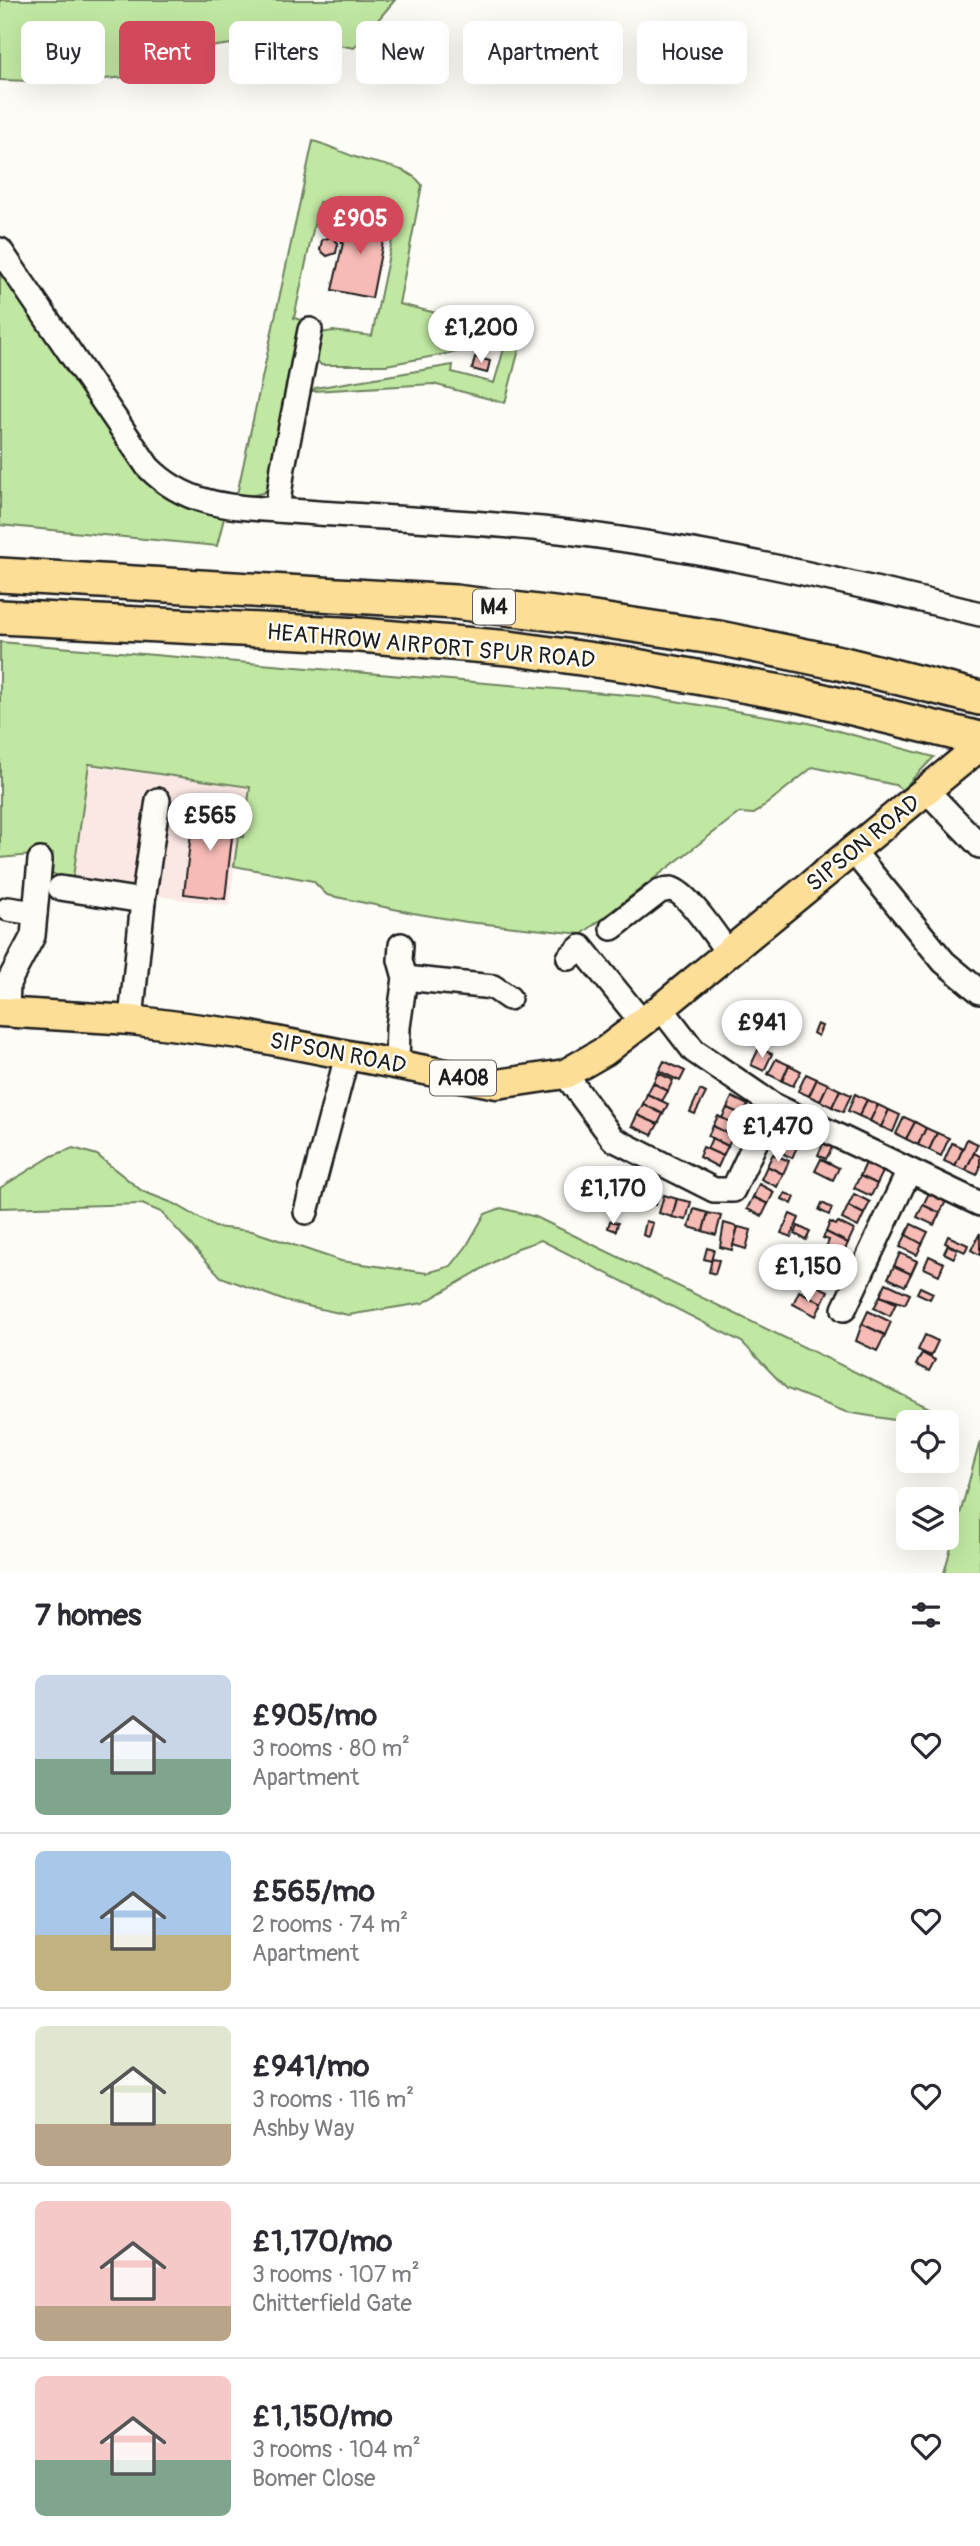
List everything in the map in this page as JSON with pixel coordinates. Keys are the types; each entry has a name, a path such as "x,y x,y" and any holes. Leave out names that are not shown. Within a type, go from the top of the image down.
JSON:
{"highway":[{"name":"HEATHROW AIRPORT SPUR ROAD","path":"0,575 455,603 587,618 719,638 840,663 980,698"},
{"name":"HEATHROW AIRPORT SPUR ROAD","path":"0,617 360,635 509,648 630,664 803,696 980,739"}],"main road":[{"name":"SIPSON ROAD","path":"3,1012 131,1020 240,1034 497,1084 565,1074 605,1051 980,746"}],"street":[{"path":"0,250 153,472 178,490 220,506 543,529 700,552 835,579 980,614"},
{"path":"277,510 310,330"},
{"path":"927,791 980,846"},
{"path":"131,1020 143,901 158,800"},
{"path":"853,851 944,962 980,992"},
{"path":"3,1012 8,983 33,936 40,860"},
{"path":"60,888 143,901"},
{"path":"612,928 660,891 675,890 728,953"},
{"path":"8,909 35,913"},
{"path":"397,1065 398,1027 405,978 400,960 401,945"},
{"path":"569,958 581,947 694,1051 774,1105 980,1204"},
{"path":"405,978 500,985"},
{"path":"306,1212 347,1056"},
{"path":"565,1074 612,1139 714,1190 733,1190 774,1105"},
{"path":"844,1309 909,1171"}],"shaded area":[{"path":"88,766 251,787 244,838 238,838 229,906 72,884"}],"green space":[{"path":"0,0 395,0 377,21 356,21 354,48 342,46 342,21 229,21 229,44 215,46 215,21 119,21 119,78 105,79 105,21 21,21 21,81 0,80"},
{"path":"313,141 355,157 400,169 416,178 422,185 399,304 523,334 505,403 433,384 312,391 315,388 453,365 452,372 494,383 504,349 461,337 457,352 386,365 321,365 313,356 321,333 333,331 372,336 397,216 319,202 294,318 304,321 273,485 263,493 236,499"},
{"path":"0,254 167,487 226,510 217,546 0,525"},
{"path":"0,642 651,697 809,723 934,757 902,790 895,785 813,767 754,814 739,813 582,934 467,922 413,913 327,895 313,881 234,866 238,837 244,837 250,787 89,764 72,884 52,873 53,853 0,858"},
{"path":"73,1148 97,1155 142,1191 175,1204 215,1227 252,1231 341,1261 427,1273 451,1266 466,1247 485,1214 501,1208 536,1217 934,1410 896,1410 896,1420 846,1412 787,1389 742,1342 541,1240 518,1248 423,1303 348,1315 285,1301 221,1277 161,1212 142,1204 0,1208 0,1188 52,1156"},
{"path":"980,1441 980,1573 944,1573 950,1550 959,1550 959,1518"}],"building":[{"path":"347,214 387,222 372,298 332,290"},
{"path":"331,237 338,243 336,253 327,256 320,250 322,240"},
{"path":"475,357 490,361 487,373 472,369"},
{"path":"194,807 235,811 225,899 184,894"},
{"path":"817,1024 822,1026 818,1036 813,1033"},
{"path":"759,1048 772,1054 764,1071 751,1065"},
{"path":"776,1059 789,1065 782,1081 768,1074"},
{"path":"664,1061 685,1071 680,1081 659,1071"},
{"path":"789,1065 801,1071 793,1086 782,1081"},
{"path":"658,1073 673,1080 668,1091 653,1083"},
{"path":"806,1074 817,1079 809,1096 798,1091"},
{"path":"817,1079 828,1084 820,1101 809,1096"},
{"path":"653,1083 668,1091 662,1101 647,1094"},
{"path":"828,1084 840,1090 832,1107 820,1101"},
{"path":"700,1090 706,1093 695,1114 690,1112"},
{"path":"840,1090 851,1095 843,1112 832,1107"},
{"path":"647,1094 668,1104 663,1114 643,1104"},
{"path":"855,1094 867,1100 859,1116 848,1111"},
{"path":"732,1097 748,1105 743,1115 727,1108"},
{"path":"867,1100 878,1105 870,1121 859,1116"},
{"path":"643,1104 663,1114 658,1124 637,1115"},
{"path":"878,1105 889,1110 881,1127 870,1121"},
{"path":"727,1108 743,1115 738,1126 722,1118"},
{"path":"889,1110 900,1115 893,1132 881,1127"},
{"path":"637,1115 658,1124 652,1135 632,1126"},
{"path":"718,1116 738,1126 733,1136 713,1126"},
{"path":"904,1117 915,1122 906,1139 896,1134"},
{"path":"915,1122 926,1128 918,1145 906,1139"},
{"path":"713,1126 733,1136 728,1146 708,1136"},
{"path":"926,1128 937,1133 929,1150 918,1145"},
{"path":"937,1133 949,1138 941,1156 929,1150"},
{"path":"782,1137 798,1145 792,1158 776,1150"},
{"path":"712,1138 728,1146 723,1156 707,1149"},
{"path":"967,1139 978,1144 966,1170 955,1166"},
{"path":"824,1142 833,1146 826,1159 818,1155"},
{"path":"952,1143 963,1148 955,1166 944,1161"},
{"path":"703,1147 723,1156 718,1167 699,1157"},
{"path":"974,1153 980,1156 977,1175 966,1170"},
{"path":"773,1154 789,1161 783,1174 767,1166"},
{"path":"821,1159 839,1168 833,1180 815,1171"},
{"path":"866,1163 883,1172 877,1184 860,1176"},
{"path":"767,1166 783,1174 777,1187 761,1179"},
{"path":"615,1170 629,1174 622,1199 608,1195"},
{"path":"860,1176 877,1184 871,1196 854,1188"},
{"path":"634,1181 647,1184 642,1202 629,1198"},
{"path":"647,1184 660,1188 656,1205 642,1202"},
{"path":"759,1184 774,1192 768,1204 753,1197"},
{"path":"785,1193 795,1197 792,1204 782,1199"},
{"path":"929,1193 946,1201 940,1213 923,1205"},
{"path":"854,1194 870,1202 864,1214 848,1206"},
{"path":"664,1195 677,1199 672,1217 659,1213"},
{"path":"753,1197 768,1204 762,1216 747,1209"},
{"path":"677,1199 691,1202 686,1220 672,1217"},
{"path":"822,1203 832,1208 829,1215 819,1210"},
{"path":"923,1205 940,1213 934,1225 917,1217"},
{"path":"848,1206 864,1214 858,1227 842,1219"},
{"path":"694,1209 708,1213 703,1231 689,1227"},
{"path":"708,1213 721,1216 716,1235 703,1231"},
{"path":"790,1214 799,1218 791,1237 781,1233"},
{"path":"610,1221 618,1223 616,1231 608,1228"},
{"path":"646,1221 653,1223 649,1237 643,1235"},
{"path":"830,1222 836,1225 838,1222 854,1230 848,1243 826,1232"},
{"path":"724,1223 738,1227 732,1250 720,1247"},
{"path":"911,1224 928,1232 922,1244 906,1235"},
{"path":"798,1226 810,1232 806,1240 795,1234"},
{"path":"738,1227 751,1230 746,1249 733,1245"},
{"path":"826,1232 848,1243 842,1256 826,1248 829,1240 823,1238"},
{"path":"980,1233 980,1255 971,1250"},
{"path":"906,1235 922,1244 917,1255 900,1247"},
{"path":"948,1236 968,1245 965,1252 945,1243"},
{"path":"948,1245 957,1250 954,1258 944,1253"},
{"path":"815,1247 823,1251 817,1263 809,1259"},
{"path":"707,1248 714,1250 711,1261 704,1259"},
{"path":"824,1252 840,1260 834,1273 817,1265"},
{"path":"900,1253 917,1261 911,1274 894,1266"},
{"path":"929,1256 944,1263 939,1275 924,1268"},
{"path":"712,1259 719,1260 715,1274 709,1272"},
{"path":"817,1265 834,1273 828,1285 811,1278"},
{"path":"894,1266 911,1274 905,1286 888,1278"},
{"path":"811,1283 828,1291 822,1303 806,1296"},
{"path":"886,1283 910,1294 905,1304 880,1296"},
{"path":"920,1287 933,1293 930,1299 917,1293"},
{"path":"799,1291 822,1303 816,1316 793,1304"},
{"path":"880,1296 896,1303 890,1316 874,1308"},
{"path":"868,1311 891,1322 885,1335 862,1324"},
{"path":"862,1324 885,1335 877,1351 856,1341"},
{"path":"925,1335 938,1341 931,1356 918,1350"},
{"path":"922,1353 935,1360 929,1371 916,1365"}]}
